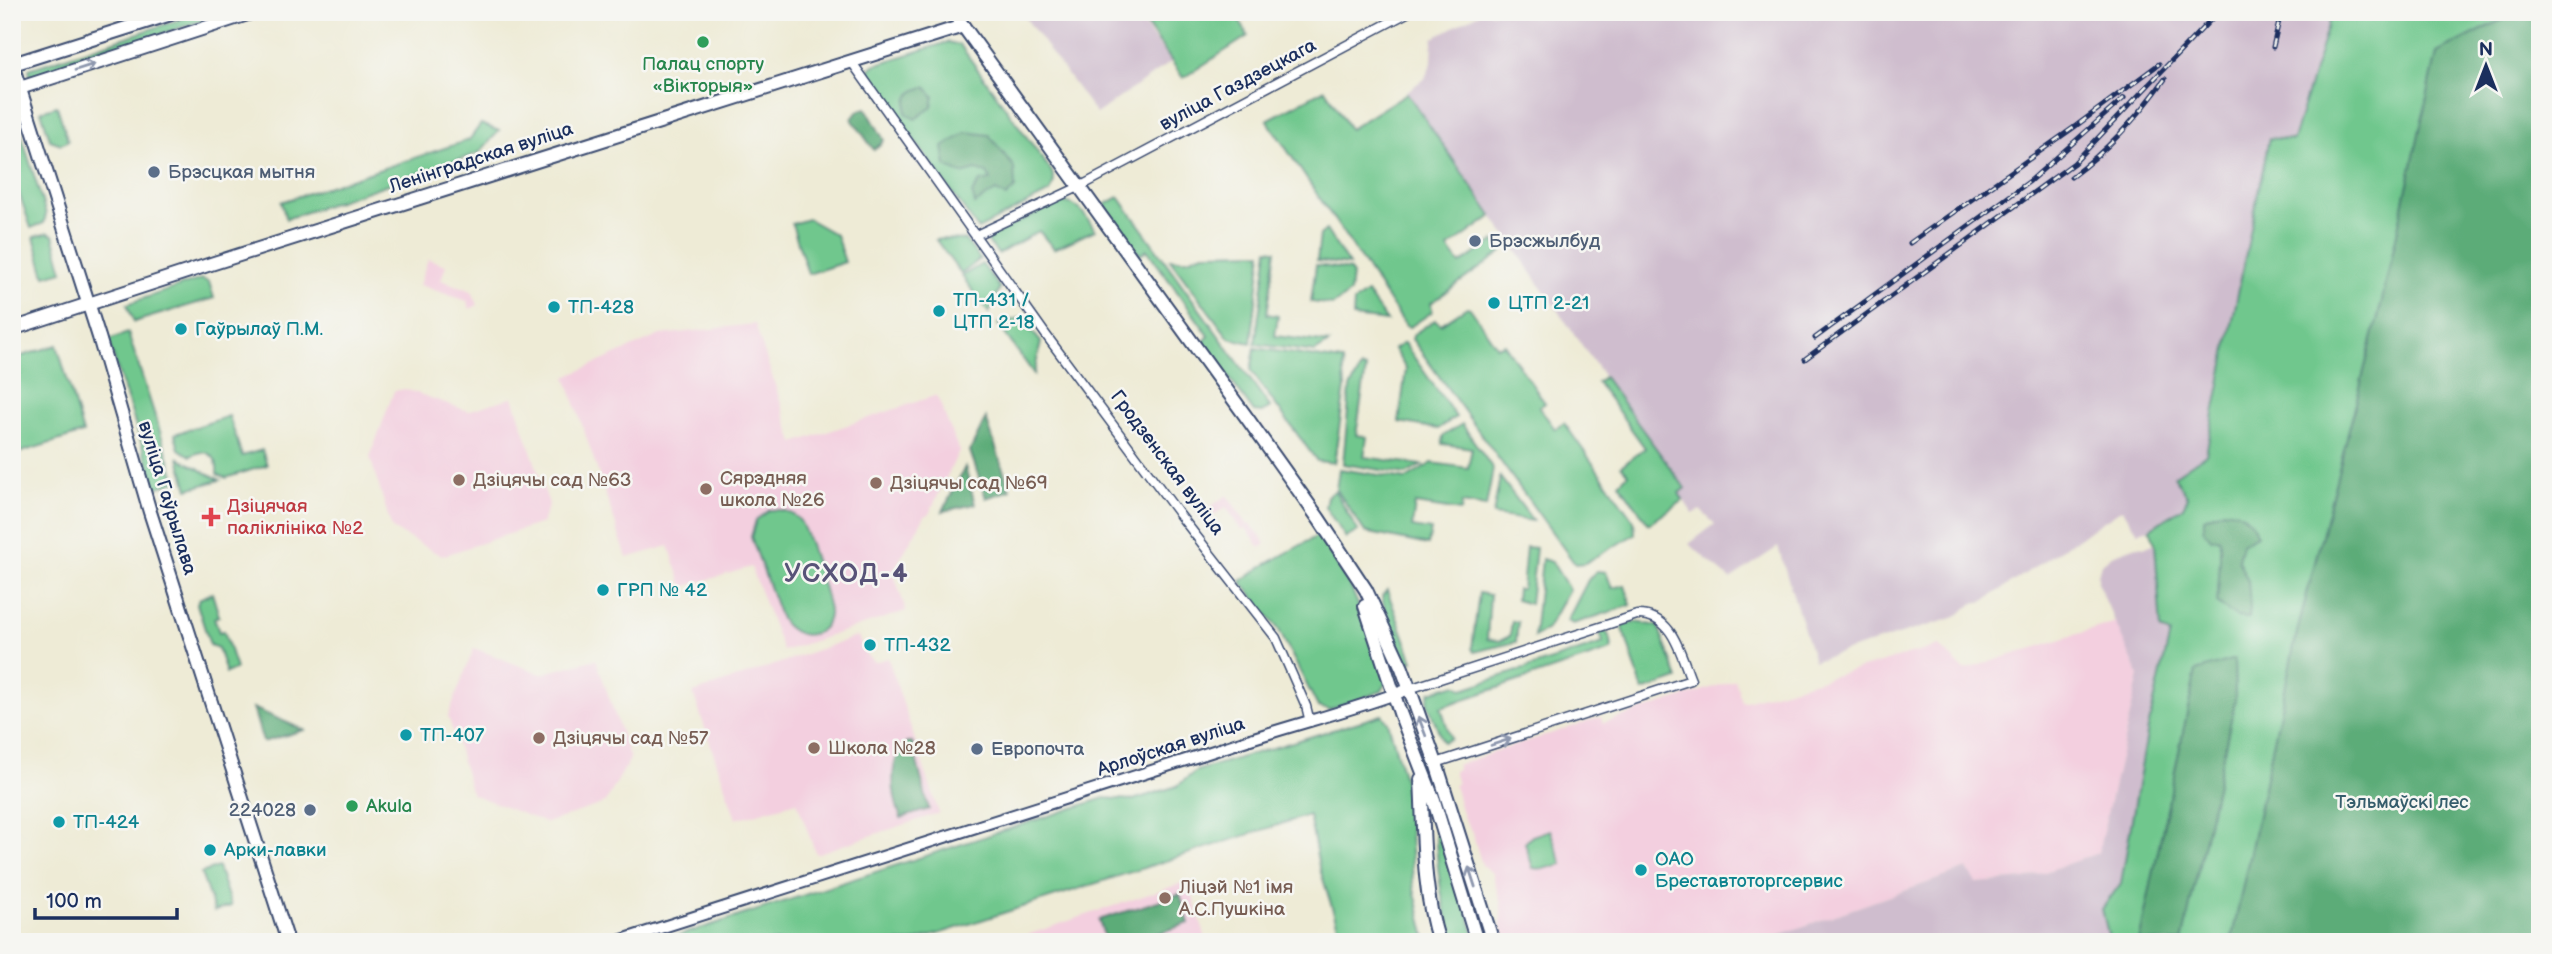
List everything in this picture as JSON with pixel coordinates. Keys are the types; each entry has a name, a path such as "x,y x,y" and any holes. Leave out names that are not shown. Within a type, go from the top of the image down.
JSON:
{"main road":[{"path":"12,64 177,12"},
{"path":"16,89 254,12"},
{"path":"953,12 1319,519 1372,602 1409,689 1436,763 1493,942"},
{"name":"Ленінградская вуліца","path":"12,330 248,251 963,26"},
{"name":"вуліца Гаўрылава","path":"12,64 16,89 89,305 150,512 288,942"},
{"path":"1353,573 1378,640 1394,695 1434,801 1477,942"},
{"path":"1420,765 1425,871 1429,905 1439,942"}],"street":[{"name":"вуліца Газдзецкага","path":"1081,186 1409,12"},
{"name":"Гродзенская вуліца","path":"850,61 1046,335 1276,638 1306,706 1310,722"},
{"path":"976,236 1081,186"},
{"name":"Арлоўская вуліца","path":"616,942 1394,695 1630,616 1656,617 1670,630 1691,680 1436,763"}],"shaded area":[{"path":"1029,12 1134,12 1171,62 1096,114 1024,16"},
{"path":"1482,12 2332,12 2293,140 2269,138 2206,454 2183,507 2150,529 2138,532 2122,509 1984,601 1973,603 1956,617 1814,661 1778,547 1730,579 1689,544 1715,524 1700,510 1693,514 1679,493 1685,487 1604,377 1406,92 1425,78 1432,62 1433,38"},
{"path":"428,259 446,265 441,280 472,291 478,305 470,309 467,301 419,285"},
{"name":"Сярэдняя школа №26","path":"755,324 794,443 937,395 959,451 929,514 925,516 893,571 906,611 783,651 751,567 683,587 669,546 627,558 566,377 660,335"},
{"name":"Дзіцячы сад №63","path":"405,389 468,411 513,397 549,504 542,523 442,556 392,529 370,457 394,391"},
{"path":"1227,495 1248,525 1251,524 1266,544 1260,548 1246,528 1242,530 1226,507 1204,522 1195,511 1202,506 1206,510"},
{"path":"2155,543 2161,630 2170,633 2148,728 2121,884 2102,909 2110,942 1758,942 1967,869 1976,883 2025,879 2098,853 2139,676 2098,584 2098,575 2101,564 2112,555"},
{"path":"2116,622 2139,676 2098,853 2025,879 1975,883 1967,869 1758,942 1507,942 1501,925 1501,904 1492,873 1482,865 1472,832 1463,817 1454,785 1457,784 1453,771 1458,769 1456,765 1601,717 1603,723 1735,680 1742,702 1939,646 1964,670"},
{"name":"Школа №28","path":"858,636 865,654 874,662 888,658 939,813 816,854 797,802 736,819 693,693"},
{"name":"Дзіцячы сад №57","path":"474,648 541,674 596,659 630,759 605,803 546,823 472,794 448,716"},
{"name":"Ліцэй №1 імя А.С.Пушкіна","path":"1188,881 1207,942 1006,942"}],"green space":[{"path":"203,12 229,12 30,76 29,69"},
{"path":"1138,12 1235,12 1248,36 1183,78"},
{"path":"2332,12 2517,12 2437,53 2382,301 2297,633 2231,942 2182,942 2235,701 2234,660 2196,671 2139,942 2110,942 2102,909 2121,883 2148,728 2170,634 2161,630 2155,543 2150,529 2183,507 2188,497 2174,476 2206,454 2269,138 2293,140"},
{"name":"Тэльмаўскі лес","path":"2517,12 2540,12 2540,942 2231,942 2297,633 2382,301 2437,53"},
{"path":"948,42 960,45 1052,172 1054,182 1050,192 978,229 869,77 869,70 874,65"},
{"path":"926,87 934,96 932,107 915,119 906,113 908,99 912,92"},
{"path":"1325,89 1350,129 1407,93 1492,216 1448,248 1460,264 1494,241 1502,252 1431,303 1432,312 1410,327 1406,326 1267,120"},
{"path":"57,106 68,141 61,144 50,140 41,111"},
{"path":"866,108 884,140 874,150 852,119 858,111"},
{"path":"16,117 46,214 44,223 31,228 12,173 12,118"},
{"path":"481,124 499,131 479,153 286,219 281,202 469,140"},
{"path":"967,132 989,135 1014,167 1015,188 1006,197 996,191 975,204 972,193 980,182 991,180 987,173 976,170 962,174 946,166 943,147"},
{"path":"1119,197 1270,407 1262,413 1254,412 1203,342 1209,336 1147,250 1140,255 1104,205"},
{"path":"1060,202 1077,207 1095,230 1054,249 1039,231 998,254 985,238"},
{"path":"808,219 836,235 845,262 808,274 792,224"},
{"path":"1326,230 1349,265 1317,261 1320,235"},
{"path":"48,233 53,235 63,271 45,276 34,237"},
{"path":"936,240 965,240 980,259 961,274"},
{"path":"1268,249 1276,250 1267,314 1278,316 1275,336 1329,343 1315,352 1255,344"},
{"path":"1262,252 1251,343 1229,338 1170,259 1188,259 1203,253"},
{"path":"982,264 1000,288 989,313 962,276"},
{"path":"1316,265 1350,270 1350,293 1333,305 1311,302"},
{"path":"201,279 209,282 214,298 134,322 127,304"},
{"path":"1367,293 1387,321 1353,317 1354,302"},
{"path":"1467,307 1497,347 1504,344 1545,403 1539,407 1555,429 1564,423 1634,521 1635,534 1585,563 1575,564 1412,339 1414,334 1435,320 1441,324"},
{"path":"1021,318 1041,342 1034,374 998,324"},
{"path":"128,333 176,481 156,488 108,340"},
{"path":"1404,343 1456,417 1438,429 1399,422 1406,369 1394,349"},
{"path":"57,345 83,433 12,455 12,359"},
{"path":"1255,348 1343,361 1345,388 1334,463 1317,461 1251,371"},
{"path":"1361,368 1366,369 1356,435 1367,437 1364,457 1422,465 1406,474 1343,464 1350,388"},
{"path":"1604,377 1685,488 1679,493 1683,500 1649,524 1619,483 1628,474 1621,466 1645,448 1597,382"},
{"path":"229,416 242,456 262,450 267,465 226,478 217,474 216,462 211,455 202,452 191,456 179,449 175,434"},
{"path":"986,418 1010,490 986,498 970,451"},
{"path":"1462,424 1493,469 1486,507 1462,503 1461,511 1415,504 1412,527 1431,530 1428,545 1365,532 1336,489 1339,469 1406,479 1432,463 1468,468 1472,448 1442,444 1443,436"},
{"path":"179,458 220,480 188,489"},
{"path":"965,467 975,504 943,511"},
{"path":"1500,477 1533,521 1493,515"},
{"path":"1335,491 1358,531 1346,538 1325,507 1327,496"},
{"path":"770,510 782,510 794,515 800,521 807,538 829,609 826,624 815,633 800,634 786,626 781,619 751,537 756,520"},
{"path":"2223,510 2244,516 2257,535 2242,543 2238,560 2248,581 2249,618 2236,617 2217,603 2220,543 2219,538 2211,539 2204,529 2204,518"},
{"path":"1319,535 1351,588 1387,682 1382,691 1329,710 1318,707 1279,630 1241,581"},
{"path":"1526,547 1536,548 1530,604 1516,600 1517,589 1522,589"},
{"path":"1542,559 1552,562 1569,589 1547,629 1534,637"},
{"path":"1596,571 1606,572 1612,588 1625,585 1631,605 1573,624 1567,621 1588,580"},
{"path":"1387,590 1413,661 1406,664 1383,603 1382,596"},
{"path":"212,593 219,616 214,618 219,632 224,631 236,669 226,673 218,648 210,645 197,604 199,599"},
{"path":"1479,593 1490,595 1487,639 1500,641 1510,636 1512,621 1518,622 1516,642 1474,652 1472,648"},
{"path":"1636,622 1658,626 1678,679 1643,691 1622,625"},
{"path":"1605,631 1611,640 1611,650 1441,707 1451,739 1443,742 1427,702 1430,692 1456,684 1463,689 1603,643 1600,632"},
{"path":"2234,659 2235,701 2182,942 2139,942 2196,671"},
{"path":"253,708 304,730 263,742"},
{"path":"1382,715 1388,722 1408,793 1413,884 1427,942 1343,942 1319,866 1309,815 913,942 659,942 1104,798 1133,800 1177,786 1196,771"},
{"path":"908,742 912,742 929,809 901,818 895,799 894,767 901,749"},
{"path":"1434,804 1477,942 1454,942 1444,908 1439,874"},
{"path":"1550,830 1562,864 1543,869 1533,868 1525,843 1532,836"},
{"path":"218,867 231,906 214,911 201,873"},
{"path":"1180,894 1189,923 1132,942 1106,942 1099,920"}],"railway":[{"path":"1805,359 2074,163 2218,12"},
{"path":"2273,47 2281,12"},
{"path":"1910,243 2159,64"},
{"path":"2071,177 2122,132 2165,79"},
{"path":"1815,338 2030,181 2124,98"}],"place":[{"name":"Палац спорту «Вікторыя»","path":"703,42"},
{"name":"Брэсцкая мытня","path":"154,172"},
{"name":"Брэсжылбуд","path":"1475,241"},
{"name":"ЦТП 2-21","path":"1494,303"},
{"name":"ТП-428","path":"554,307"},
{"name":"ТП-431 / ЦТП 2-18","path":"939,311"},
{"name":"Гаўрылаў П.М.","path":"181,329"},
{"name":"Дзіцячы сад №63","path":"459,480"},
{"name":"Дзіцячы сад №69","path":"876,483"},
{"name":"Сярэдняя школа №26","path":"706,489"},
{"name":"Дзіцячая паліклініка №2","path":"211,517"},
{"name":"ГРП № 42","path":"603,590"},
{"name":"ТП-432","path":"870,645"},
{"name":"ТП-407","path":"406,735"},
{"name":"Дзіцячы сад №57","path":"539,738"},
{"name":"Школа №28","path":"814,748"},
{"name":"Европочта","path":"977,749"},
{"name":"Akula","path":"352,806"},
{"name":"224028","path":"310,810"},
{"name":"ТП-424","path":"59,822"},
{"name":"Арки-лавки","path":"210,850"},
{"name":"ОАО Бреставтоторгсервис","path":"1641,870"},
{"name":"Ліцэй №1 імя А.С.Пушкіна","path":"1165,898"}],"district":[{"name":"УСХОД-4","path":"847,574"}]}
